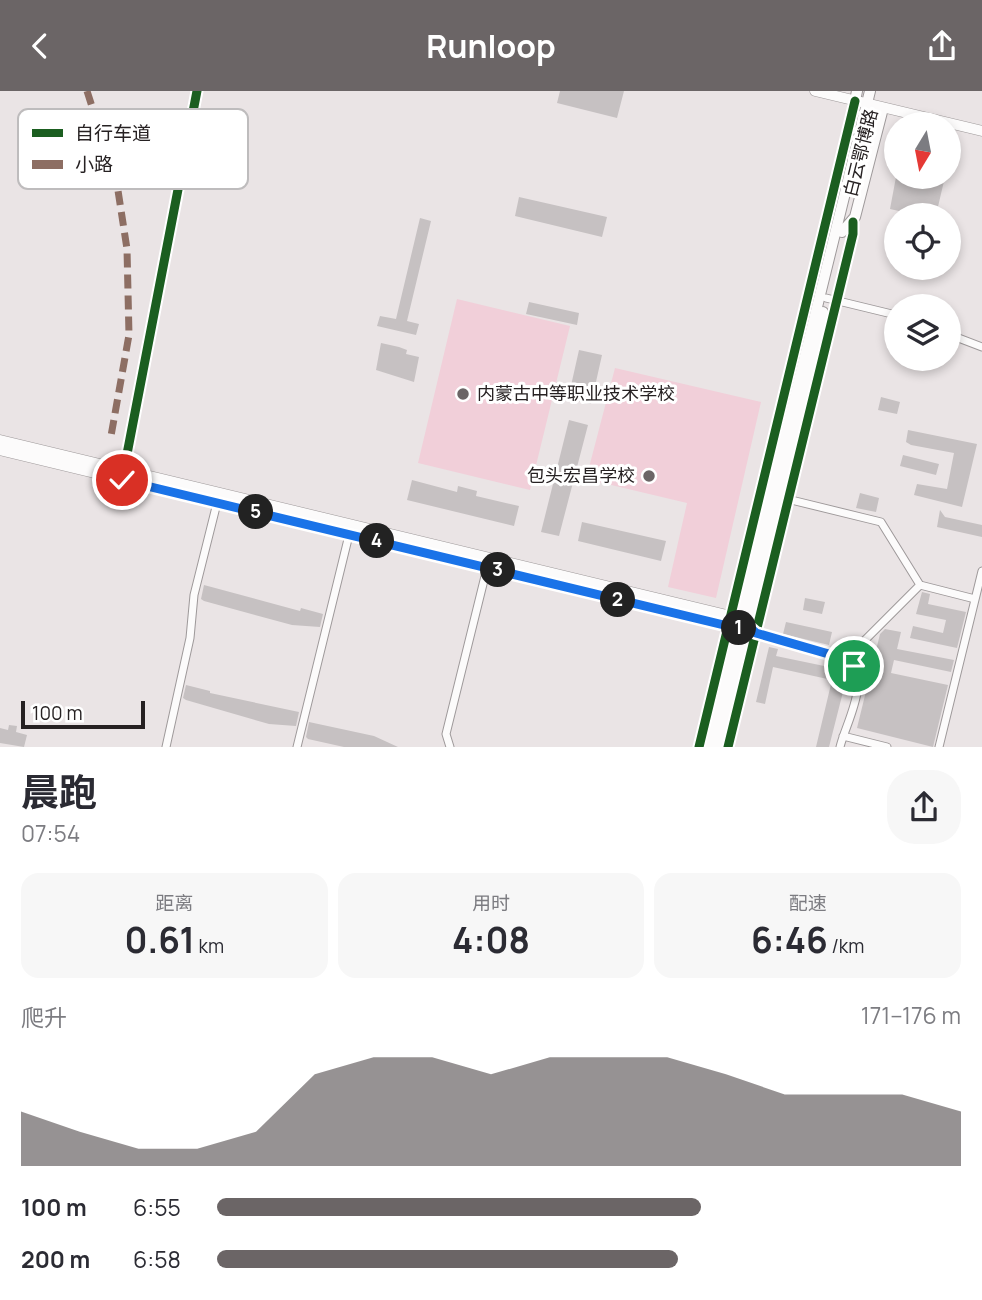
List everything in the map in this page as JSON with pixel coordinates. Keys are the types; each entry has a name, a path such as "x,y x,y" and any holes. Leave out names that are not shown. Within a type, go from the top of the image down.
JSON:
{"main road":[{"path":"815,91 856,96 874,106 982,131"},
{"name":"白云鄂博路","path":"709,747 874,106 870,91"},
{"name":"白云鄂博路","path":"719,747 742,624 779,497 842,232 855,217 876,91"},
{"path":"0,440 217,503 486,568 742,624"},
{"path":"0,450 123,475 742,624"}],"street":[{"path":"194,109 197,91"},
{"path":"123,475 178,189"},
{"path":"827,298 884,312"},
{"path":"961,339 982,347"},
{"path":"779,497 881,522 920,585 975,599"},
{"path":"166,747 190,638 194,595 217,503"},
{"path":"297,747 349,534"},
{"path":"450,747 446,734 486,568"},
{"path":"939,747 982,571"},
{"path":"846,659 920,585"},
{"path":"742,624 756,633 846,659 857,672 858,685 840,747"},
{"path":"843,736 887,747"}],"shaded area":[{"path":"457,299 570,326 530,490 418,463"},
{"path":"615,368 761,402 716,598 668,587 687,503 586,479"}],"building":[{"path":"560,91 624,91 617,118 557,103"},
{"path":"894,189 942,189 939,203 891,203"},
{"path":"519,197 607,217 602,237 515,216"},
{"path":"420,218 431,221 407,321 419,324 416,335 377,326 380,316 396,319"},
{"path":"529,302 579,313 577,325 526,314"},
{"path":"381,343 399,347 407,350 406,354 419,357 414,382 376,370"},
{"path":"579,350 602,355 591,404 568,399"},
{"path":"881,397 900,402 897,414 878,410"},
{"path":"569,420 588,425 559,536 541,532"},
{"path":"908,430 977,444 962,507 914,495 917,484 947,489 954,453 911,445 906,442"},
{"path":"903,455 939,464 936,475 900,466"},
{"path":"412,480 457,492 458,486 477,491 476,496 519,506 514,526 407,500"},
{"path":"860,493 879,498 876,512 856,508"},
{"path":"940,510 945,517 982,525 982,537 937,527"},
{"path":"582,522 666,541 661,561 578,541"},
{"path":"204,585 300,611 301,608 323,614 320,627 292,625 204,601 201,599"},
{"path":"922,592 930,594 928,604 966,612 957,648 910,638 913,626 943,633 946,620 916,614"},
{"path":"805,598 825,602 822,614 803,610"},
{"path":"786,622 832,632 829,645 783,634"},
{"path":"885,629 901,632 897,649 954,660 951,672 894,660 891,673 948,685 933,747 857,728 880,634"},
{"path":"769,647 778,649 776,656 829,667 828,671 841,673 839,682 845,684 829,747 816,747 832,680 773,667 765,704 756,702"},
{"path":"186,685 210,693 299,712 296,726 269,724 186,700 183,698"},
{"path":"309,722 374,736 398,747 344,747 308,739 306,737"},
{"path":"9,725 17,726 16,732 27,735 24,747 0,743 0,728 8,730"}],"marked path":[{"path":"87,91 93,109"},
{"path":"111,436 129,335 127,249 118,189"}],"cycle path":[{"path":"194,109 197,91"},
{"path":"699,747 855,101"},
{"path":"122,480 178,189"},
{"path":"728,747 853,234 853,222"}],"place":[{"name":"内蒙古中等职业技术学校","path":"463,394"},
{"name":"包头宏昌学校","path":"649,476"}],"route":[{"path":"122,480 728,626 748,626 756,633 846,659 854,666"}]}
